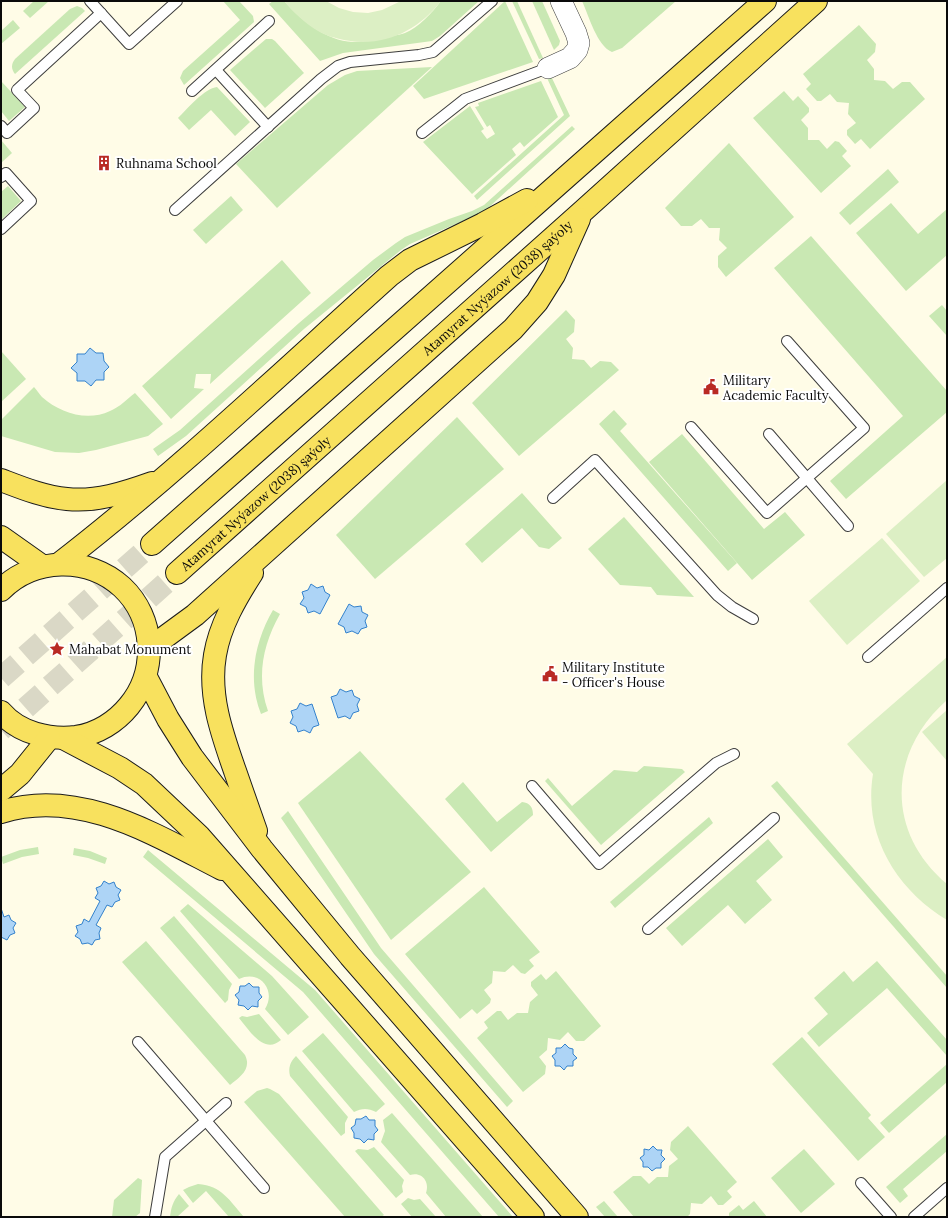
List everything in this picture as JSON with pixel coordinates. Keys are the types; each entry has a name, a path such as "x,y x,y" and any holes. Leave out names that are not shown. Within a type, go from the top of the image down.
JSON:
{"main road":[{"path":"152,544 765,1"},
{"name":"Atamyrat Nyýazow (2038) şaýoly","path":"177,573 816,1"},
{"path":"1,590 20,575 50,565 108,526 162,480 389,276 410,260 483,224 562,181"},
{"path":"150,648 195,615 513,329 537,302 554,275 583,210"},
{"path":"1,480 45,495 82,500 129,492 162,480"},
{"path":"1,537 50,565 82,566 103,574 122,587 136,605 143,619 146,626 150,648 146,677 137,697 123,714 105,727 84,736 56,738 20,774 1,790"},
{"path":"262,849 221,732 214,694 214,680 215,656 226,620 241,589 267,550"},
{"path":"146,677 168,719 192,757 262,849 350,956 577,1217"},
{"path":"1,712 5,717 25,730 56,738 120,768 144,784 199,836 235,875 533,1217"},
{"path":"1,812 16,807 49,805 94,811 152,833 235,875"}],"street":[{"path":"548,68 570,58 577,50 579,43 561,1"}],"lane":[{"path":"90,1 130,44 177,1"},
{"path":"175,210 321,79 338,66 350,62 419,55 433,52 492,1"},
{"path":"1,126 7,133 34,108 17,90 101,13"},
{"path":"192,91 269,21"},
{"path":"422,132 465,99 548,68"},
{"path":"216,70 268,127"},
{"path":"1,178 6,173 31,202 1,229"},
{"path":"691,427 767,513 864,428 788,341"},
{"path":"769,434 848,526"},
{"path":"553,498 595,460 717,595 732,608 753,619"},
{"path":"868,657 947,588"},
{"path":"532,786 599,864 716,763 734,754"},
{"path":"648,929 774,818"},
{"path":"138,1042 264,1188"},
{"path":"155,1217 165,1157 226,1103"},
{"path":"861,1183 891,1217"},
{"path":"914,1217 947,1188"}],"green space":[{"path":"34,1 49,1 30,18 23,11"},
{"path":"223,1 239,1 253,16 254,22 184,85 180,78 183,71 240,20"},
{"path":"273,1 284,1 306,22 324,34 343,41 353,42 405,33 425,19 441,1 479,1 440,36 432,41 343,53 320,61 269,4"},
{"path":"284,1 326,1 339,8 353,12 368,13 382,10 401,1 441,1 422,21 398,35 372,42 358,42 331,37 321,33 300,18"},
{"path":"505,1 533,62 424,99 413,86"},
{"path":"512,1 517,1 543,58 539,59"},
{"path":"532,1 542,1 560,41 559,45 554,50"},
{"path":"582,1 676,1 622,48 612,52 602,44"},
{"path":"77,6 85,11 15,74 12,66 15,59 70,9"},
{"path":"13,20 20,28 1,44 1,31"},
{"path":"859,25 876,44 875,52 867,60 874,69 874,80 885,81 893,89 902,82 910,82 925,99 870,149 861,139 855,144 847,135 847,130 856,123 848,114 849,103 837,102 830,94 821,101 817,101 806,89 811,84 803,74"},
{"path":"266,39 272,39 275,41 304,73 265,108 230,70"},
{"path":"432,67 277,208 236,164 328,85 345,75 357,71"},
{"path":"551,76 570,116 477,200 474,196 564,115 547,78"},
{"path":"1,81 25,107 9,121 1,111"},
{"path":"541,81 558,117 524,147 520,142 512,149 516,155 472,194 423,142 470,106 484,129 481,131 487,139 495,134 490,125 487,127 475,107 479,106 478,103"},
{"path":"217,87 250,122 235,136 211,110 189,130 178,118 191,104 207,91"},
{"path":"784,91 793,101 798,96 809,108 809,112 801,120 808,128 808,140 819,140 827,149 835,141 839,142 847,151 842,156 851,166 821,193 753,118"},
{"path":"572,126 575,129 487,209 410,244 401,250 304,329 186,436 158,456 153,449 180,430 299,323 373,260 405,237 484,205"},
{"path":"1,140 12,153 1,163"},
{"path":"729,143 794,217 726,277 718,267 718,256 727,248 719,240 720,228 709,228 701,219 692,226 681,226 665,208"},
{"path":"888,169 899,182 850,225 839,213"},
{"path":"8,186 21,201 1,220 1,192"},
{"path":"231,196 243,210 206,244 193,230"},
{"path":"891,203 918,234 947,209 947,255 906,291 856,233"},
{"path":"811,236 947,391 947,412 846,499 830,481 903,416 774,268"},
{"path":"282,260 311,293 210,384 211,374 196,374 194,388 204,389 171,419 142,386"},
{"path":"942,305 947,311 947,336 929,316"},
{"path":"566,310 575,320 574,332 566,339 573,348 572,359 584,360 591,368 600,361 611,362 619,370 519,456 472,403"},
{"path":"1,351 26,379 1,402"},
{"path":"34,387 49,403 65,411 83,416 92,416 110,411 135,393 163,424 148,436 79,453 55,452 1,436 1,420"},
{"path":"614,410 627,424 620,431 737,563 728,571 599,424"},
{"path":"457,417 504,469 375,579 336,535"},
{"path":"682,434 764,529 785,512 805,535 752,580 649,462"},
{"path":"947,480 947,558 924,577 886,534"},
{"path":"522,493 562,538 549,549 539,547 522,528 482,563 465,544"},
{"path":"624,517 694,597 657,595 651,587 620,585 588,549"},
{"path":"882,538 920,581 847,645 809,601"},
{"path":"273,610 280,614 269,637 263,661 262,686 268,711 261,714 254,687 255,660 262,634"},
{"path":"947,657 947,700 928,721 913,743 905,767 902,792 904,817 913,841 927,863 947,884 947,920 913,893 887,858 879,839 873,818 871,797 873,774 847,744"},
{"path":"947,710 947,761 922,732"},
{"path":"360,751 471,872 391,940 298,803"},
{"path":"644,766 682,769 685,772 601,845 545,781 548,778 572,806 614,770 637,772"},
{"path":"777,781 947,976 947,988 771,786"},
{"path":"463,782 497,822 522,802 527,803 530,806 533,815 491,852 445,799"},
{"path":"288,811 381,948 513,1101 507,1107 374,954 281,818"},
{"path":"709,817 713,823 615,908 610,902"},
{"path":"768,839 783,857 756,881 772,900 745,924 728,905 682,946 666,928"},
{"path":"38,847 39,854 22,857 3,864 1,857 20,850"},
{"path":"74,848 90,851 107,858 105,864 73,855"},
{"path":"148,850 315,990 513,1217 499,1217 303,992 143,857"},
{"path":"484,887 540,952 529,960 534,966 525,974 521,973 513,965 505,972 493,971 492,983 484,990 491,999 490,1003 477,1014 472,1009 460,1019 405,954"},
{"path":"188,904 272,976 309,1017 288,1035 265,1009 269,995 264,983 253,977 239,979 180,911"},
{"path":"174,916 232,984 229,990 228,1000 225,1003 160,928"},
{"path":"146,941 245,1055 247,1060 246,1069 241,1076 230,1085 122,962"},
{"path":"877,961 947,1040 947,1056 887,988 819,1047 807,1033 828,1014 814,998 844,971 853,982"},
{"path":"556,971 601,1026 584,1041 576,1041 568,1032 560,1040 548,1038 547,1050 539,1057 546,1066 545,1074 523,1092 477,1038 488,1028 484,1022 497,1011 501,1011 508,1020 517,1013 528,1013 530,1002 538,995 531,986 531,982 541,974 546,980"},
{"path":"259,1014 281,1040 275,1044 269,1045 263,1043 252,1034 239,1018 242,1016 247,1017"},
{"path":"323,1033 385,1104 376,1112 365,1109 354,1112 302,1051"},
{"path":"802,1037 871,1115 868,1118 885,1137 858,1161 772,1064"},
{"path":"296,1056 348,1117 345,1123 345,1133 341,1136 290,1076 290,1065"},
{"path":"947,1064 947,1082 889,1133 880,1123"},
{"path":"267,1088 279,1094 384,1215 381,1217 345,1217 244,1102 257,1091"},
{"path":"392,1113 483,1217 446,1217 426,1193 427,1185 424,1178 414,1174 410,1175 381,1142 385,1131 383,1120"},
{"path":"688,1126 737,1182 727,1191 732,1197 723,1205 718,1205 711,1196 702,1204 691,1203 690,1214 687,1217 634,1217 613,1192 633,1176 641,1176 649,1184 657,1177 668,1177 669,1166 678,1159 670,1150 671,1142"},
{"path":"947,1134 947,1151 903,1189 908,1196 900,1203 886,1187"},
{"path":"374,1147 404,1180 402,1186 403,1192 396,1198 355,1151 358,1149 368,1150"},
{"path":"804,1149 835,1184 801,1213 771,1178"},
{"path":"138,1178 142,1180 140,1213 135,1217 112,1217 114,1200"},
{"path":"198,1184 206,1185 219,1191 244,1217 229,1217 206,1191 193,1203 183,1190"},
{"path":"179,1194 189,1206 177,1217 170,1217 175,1199"},
{"path":"408,1198 414,1200 420,1199 436,1217 412,1217 401,1204"},
{"path":"604,1201 618,1217 605,1217 596,1207"},
{"path":"754,1201 767,1217 729,1217 729,1213 739,1205 743,1210"}],"water":[{"path":"90,348 96,353 103,353 104,361 109,367 104,372 104,380 96,380 91,386 85,381 77,381 77,373 71,368 77,362 77,354 85,354"},
{"path":"311,584 317,588 323,586 325,592 330,595 320,614 314,611 308,613 306,607 300,604 304,598 302,592 308,590"},
{"path":"349,604 354,607 361,606 362,612 368,615 365,621 367,627 361,629 358,634 352,631 346,633 344,627 338,624"},
{"path":"340,689 346,692 352,690 354,696 360,699 357,705 359,711 353,713 350,719 345,716 338,718 331,697 337,695"},
{"path":"300,703 306,706 312,704 319,725 313,727 310,733 304,730 298,732 296,726 290,723 293,717 291,711 297,709"},
{"path":"104,881 109,884 114,882 116,887 121,890 118,895 120,900 115,902 112,907 107,905 96,925 101,928 99,933 100,939 95,940 92,945 88,943 82,944 80,939 75,936 78,932 76,926 82,924 84,919 89,922 100,901 95,898 98,893 96,888 101,886"},
{"path":"1,908 4,917 9,915 11,920 16,923 13,928 15,933 10,935 7,940 1,937"},
{"path":"249,983 253,987 259,987 259,993 262,997 258,1001 258,1007 252,1006 248,1010 244,1006 238,1005 239,1000 235,995 239,992 240,986 245,986"},
{"path":"565,1044 569,1048 573,1049 573,1054 577,1058 573,1061 573,1066 567,1066 564,1070 560,1066 555,1066 555,1060 552,1056 556,1053 556,1048 561,1048"},
{"path":"366,1116 369,1120 375,1120 375,1126 378,1130 374,1134 374,1140 368,1139 364,1143 360,1139 354,1138 354,1133 351,1128 355,1125 356,1119 361,1119"},
{"path":"653,1146 657,1150 662,1150 661,1155 665,1159 661,1163 661,1168 656,1168 652,1171 648,1167 643,1167 643,1162 640,1158 644,1155 644,1149 649,1150"}],"tunnel":[{"path":"1,678 152,544"},
{"path":"1,730 177,573"}],"place":[{"name":"Ruhnama School","path":"104,163"},
{"name":"Military Academic Faculty","path":"711,387"},
{"name":"Mahabat Monument","path":"57,649"},
{"name":"Military Institute - Officer's House","path":"550,674"}]}
